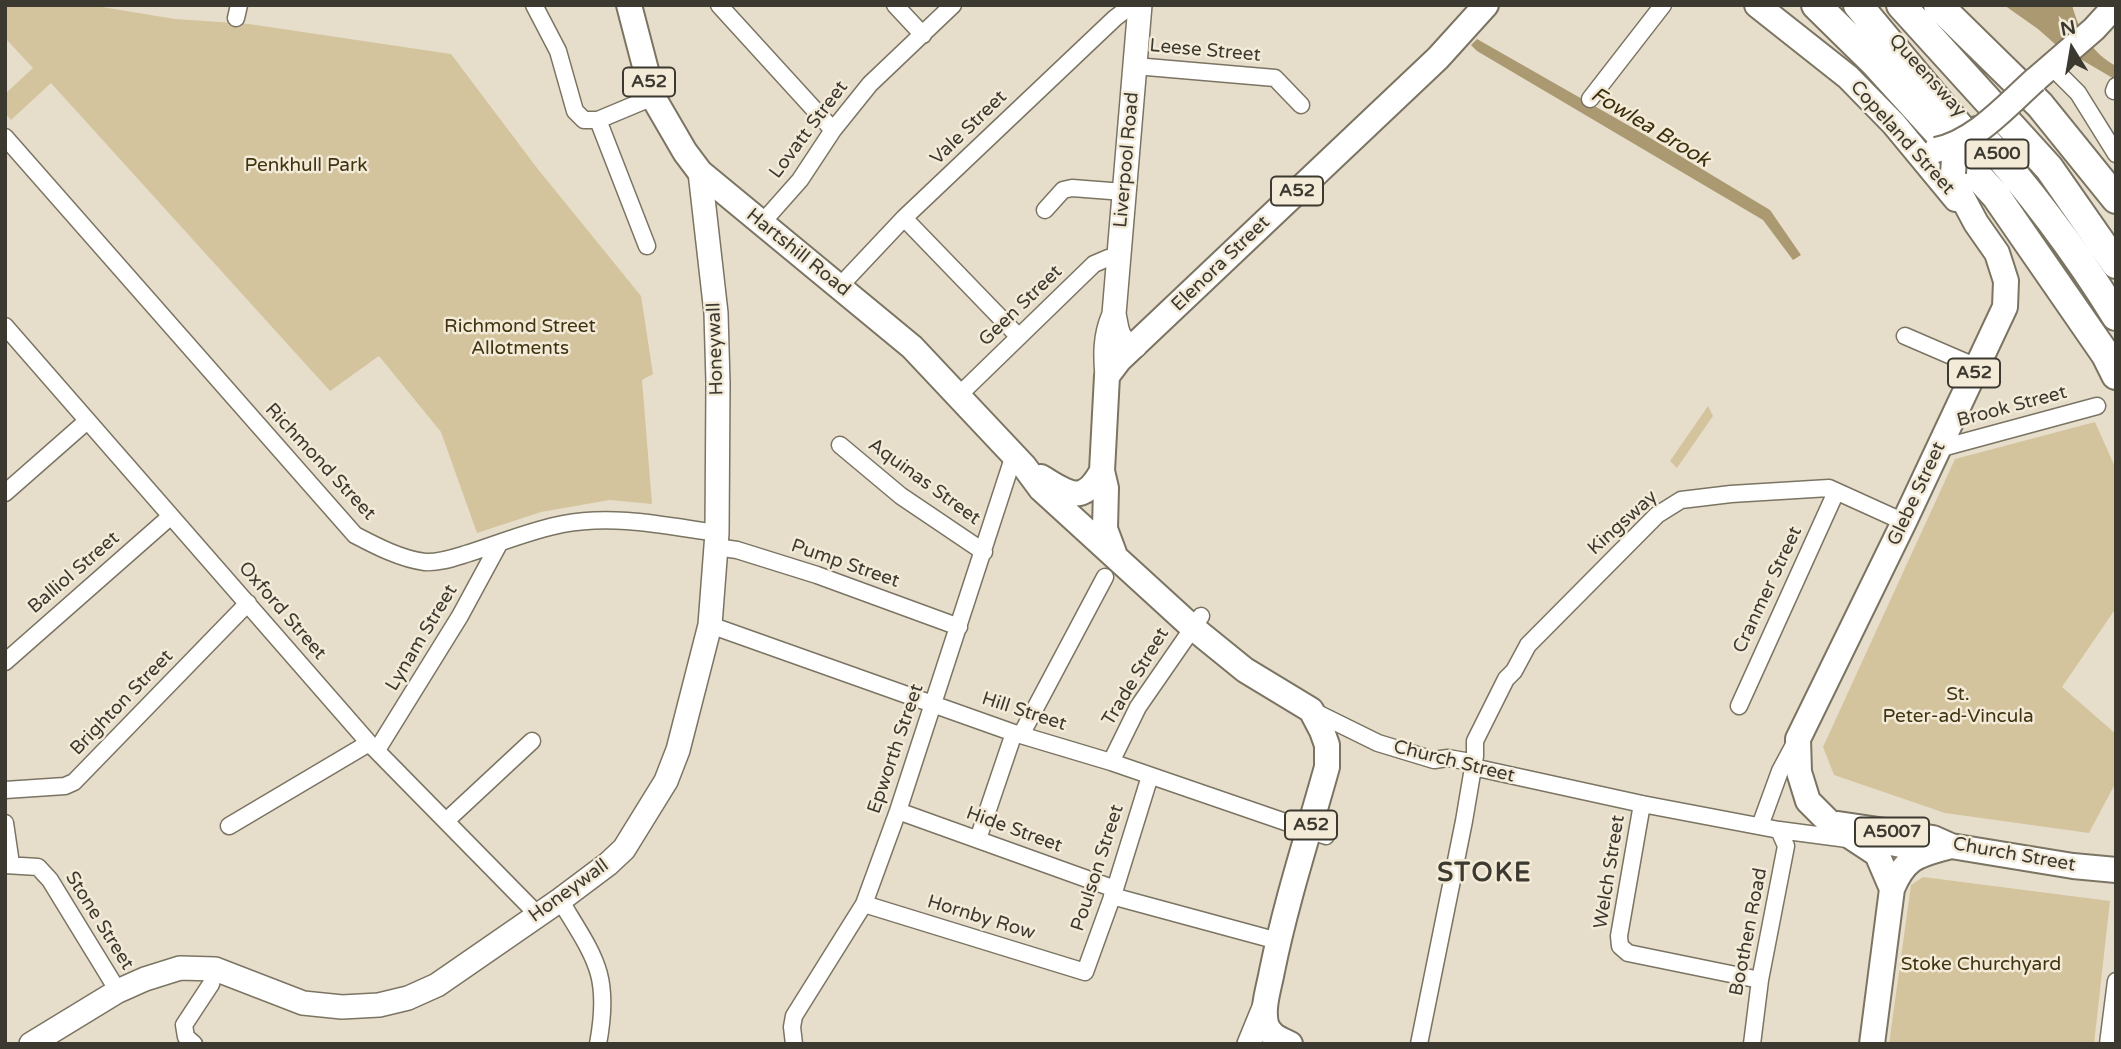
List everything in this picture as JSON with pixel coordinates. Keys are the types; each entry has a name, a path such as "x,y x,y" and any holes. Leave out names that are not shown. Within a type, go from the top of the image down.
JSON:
{"highway":[{"path":"1816,5 1875,63 1996,195 2111,365"},
{"path":"1860,5 2018,197 2059,261 2111,365"},
{"name":"Queensway","path":"1860,5 1990,146 2031,195 2083,264 2116,316"},
{"name":"Queensway","path":"1901,5 2049,168 2116,264"},
{"path":"1938,5 2040,105 2116,199"},
{"path":"1970,37 2002,86 2063,165 2116,254"}],"main road":[{"name":"Hartshill Road","path":"629,5 653,97 700,172 912,347 1019,460 1041,489 1110,566"},
{"name":"Elenora Street","path":"1107,376 1119,360 1438,58 1486,5"},
{"name":"Copeland Street","path":"1757,5 1848,77 1894,124 1976,223"},
{"name":"Glebe Street","path":"1856,840 1830,823 1808,801 1799,772 1798,739 2005,307 2006,281 1997,253 1976,223 1960,192 1953,173 1954,160 1972,135 2094,29 2116,5"},
{"name":"Glebe Street","path":"1894,124 1922,149 1946,148 1972,135"},
{"name":"Liverpool Road","path":"1105,529 1106,488 1102,471 1107,376"},
{"name":"Hartshill Road","path":"1019,460 1065,492 1081,493 1092,488 1102,471"},
{"name":"Church Street","path":"1105,529 1110,566 1196,622 1245,670 1311,710"},
{"name":"A52","path":"1290,1044 1272,1035 1266,1022 1265,1005 1278,941 1318,833 1327,767 1327,746 1311,710"},
{"name":"Church Street","path":"1830,823 1933,838 1951,846 2073,866 2116,870"},
{"name":"A52","path":"1856,840 1877,854 1892,889"},
{"path":"1872,1044 1892,889 1904,866 1920,853 1951,846"}],"street":[{"path":"534,5 541,36 558,51 575,111 584,120 598,120 653,97"},
{"path":"719,5 832,130"},
{"path":"895,5 923,35"},
{"name":"Lovatt Street","path":"761,224 800,180 832,130 870,85 953,5"},
{"name":"Vale Street","path":"839,287 904,218 1115,18 1132,5"},
{"name":"Liverpool Road","path":"1107,376 1105,357 1108,329 1114,314 1140,5"},
{"path":"1590,99 1663,5"},
{"name":"Leese Street","path":"1135,66 1275,78 1301,105"},
{"path":"2049,68 2078,93 2116,154"},
{"path":"598,120 648,246"},
{"name":"Richmond Street","path":"5,137 355,535 402,555 428,562 450,559 564,524 606,520 631,521 717,540"},
{"name":"Honeywall","path":"31,1044 118,991 180,968 215,969 303,1003 342,1007 379,1005 408,998 437,985 560,900 624,849 666,781 678,750 710,625 717,540 716,313 700,172"},
{"path":"1045,210 1063,190 1072,188 1124,192"},
{"path":"904,218 1019,337"},
{"name":"Geen Street","path":"958,396 1094,264 1108,257 1119,258"},
{"path":"1114,314 1118,335 1124,342 1135,346"},
{"name":"Oxford Street","path":"5,326 373,746 538,915"},
{"path":"1905,336 1977,368"},
{"name":"Brook Street","path":"1938,449 2097,406"},
{"path":"5,493 88,421"},
{"name":"Aquinas Street","path":"840,445 901,496 984,552"},
{"name":"Epworth Street","path":"794,1044 794,1016 864,904 898,811 984,552 1019,460"},
{"name":"Kingsway","path":"1419,1044 1444,930 1474,762 1475,741 1506,679 1514,671 1528,645 1657,515 1681,500 1829,488 1904,522"},
{"name":"Cranmer Street","path":"1739,706 1836,492"},
{"name":"Balliol Street","path":"5,662 171,516"},
{"name":"Pump Street","path":"717,540 737,550 817,575 959,627"},
{"name":"Lynam Street","path":"373,746 460,616 499,544"},
{"path":"978,839 1018,734 1110,566"},
{"name":"Brighton Street","path":"5,790 65,786 74,782 248,603"},
{"name":"Trade Street","path":"1111,762 1138,708 1196,622"},
{"name":"Hill Street","path":"710,625 1018,734 1111,762 1318,833"},
{"name":"Church Street","path":"1311,710 1378,743 1434,761 1448,758 1474,762 1642,804 1920,853"},
{"path":"1760,826 1780,771 1798,739"},
{"path":"446,821 532,741"},
{"path":"229,827 373,746"},
{"name":"Poulson Street","path":"1085,972 1114,893 1150,776"},
{"name":"Welch Street","path":"1642,804 1619,936 1620,946 1628,953 1760,980"},
{"name":"Hide Street","path":"898,811 978,839 1114,893 1278,941"},
{"path":"5,823 8,864"},
{"name":"Boothen Road","path":"1752,1044 1760,980 1786,846 1779,830"},
{"name":"Stone Street","path":"8,864 38,867 50,880 118,991"},
{"path":"560,900 591,950 601,977 604,1007 598,1044"},
{"name":"Hornby Row","path":"864,904 1085,972"},
{"path":"194,1044 186,1037 184,1025 211,984 215,969"},
{"path":"2108,1044 2116,981"},
{"path":"1249,1044 1265,1005"}],"green space":[{"path":"5,5 90,5 175,19 249,24 451,54 537,168 641,296 653,374 642,380 652,504 610,500 541,512 477,533 441,432 379,356 330,391 51,83 11,120 5,113 5,94 33,68 5,38"},
{"path":"1708,406 1713,416 1677,468 1670,461"},
{"name":"St. Peter-ad-Vincula","path":"2095,422 2116,469 2116,608 2062,687 2116,734 2116,782 2089,833 1945,813 1834,775 1823,747 1955,459"},
{"name":"Stoke Churchyard","path":"1923,877 2110,901 2094,1044 1889,1044 1911,885"}],"shaded area":[{"path":"2004,5 2072,5 2078,24 2093,48 2116,66 2116,80 2055,44"},
{"path":"1477,39 1770,210 1801,255 1793,260 1763,220 1477,51 1471,45"}],"district":[{"name":"STOKE","path":"1485,874"}],"water label":[{"name":"Fowlea Brook","path":"1650,128"}],"park label":[{"name":"Penkhull Park","path":"306,166"},
{"name":"Richmond Street Allotments","path":"520,338"}]}
